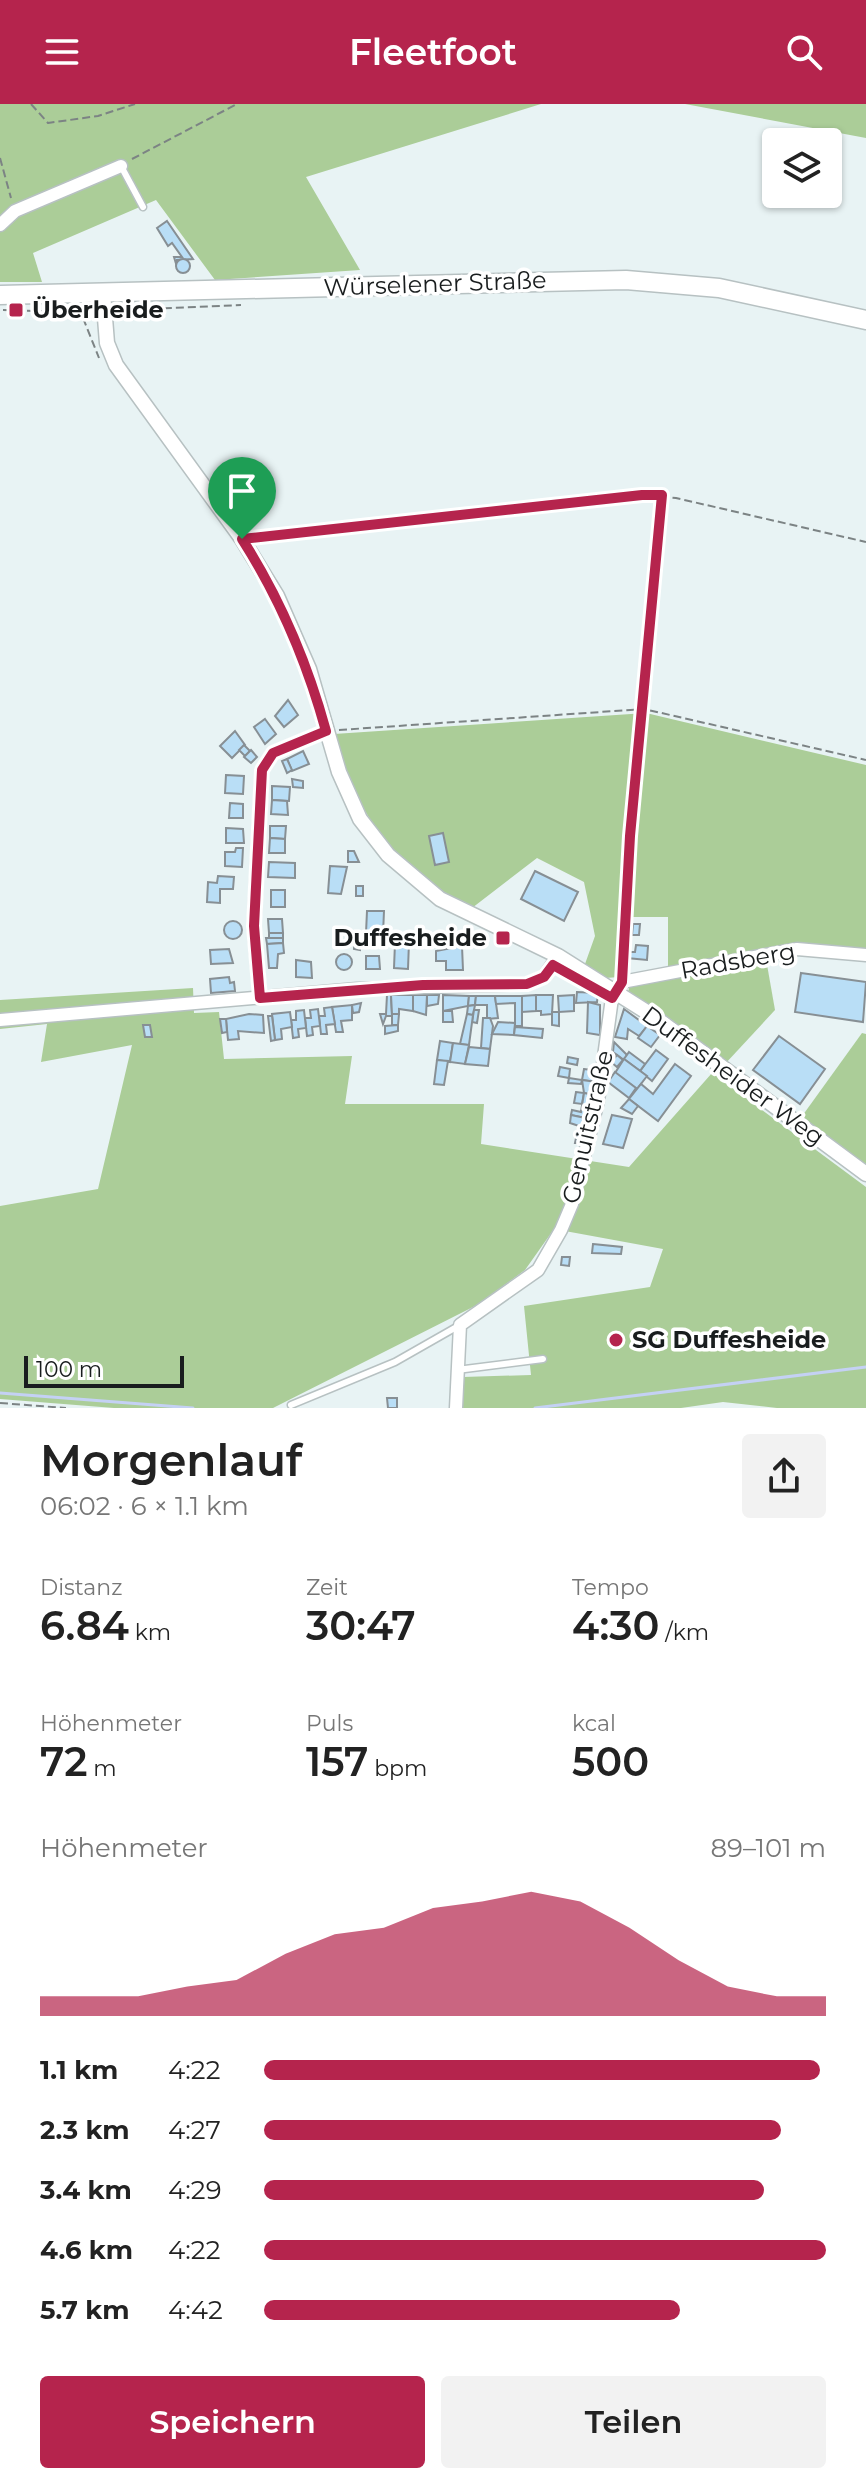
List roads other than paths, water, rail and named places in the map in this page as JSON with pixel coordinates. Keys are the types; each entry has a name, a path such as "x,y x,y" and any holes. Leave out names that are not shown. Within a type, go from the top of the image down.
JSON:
{"main road":[{"name":"Würselener Straße","path":"0,295 626,280 719,288 866,320"}],"street":[{"path":"0,225 15,211 121,166"},
{"name":"Duffesheider Weg","path":"103,293 107,343 116,365 242,539 277,596 309,669 326,731 360,819 402,871 440,899 618,986 866,1174"},
{"path":"260,998 254,911 262,770 273,753 326,731"},
{"name":"Radsberg","path":"618,986 797,949 866,955"},
{"path":"0,1020 423,985 527,984 544,977 558,956"},
{"name":"Genuitstraße","path":"460,1325 538,1270 561,1230 572,1204 598,1101 618,986"},
{"path":"456,1408 460,1325"}],"lane":[{"path":"121,166 143,207"},
{"path":"291,1405 395,1362 460,1325"},
{"path":"457,1370 543,1359"}],"waterway":[{"path":"535,1408 866,1367"},
{"path":"0,1393 193,1408"}],"place":[{"name":"Überheide","path":"16,310"},
{"name":"Duffesheide","path":"503,938"},
{"name":"SG Duffesheide","path":"616,1340"}]}
